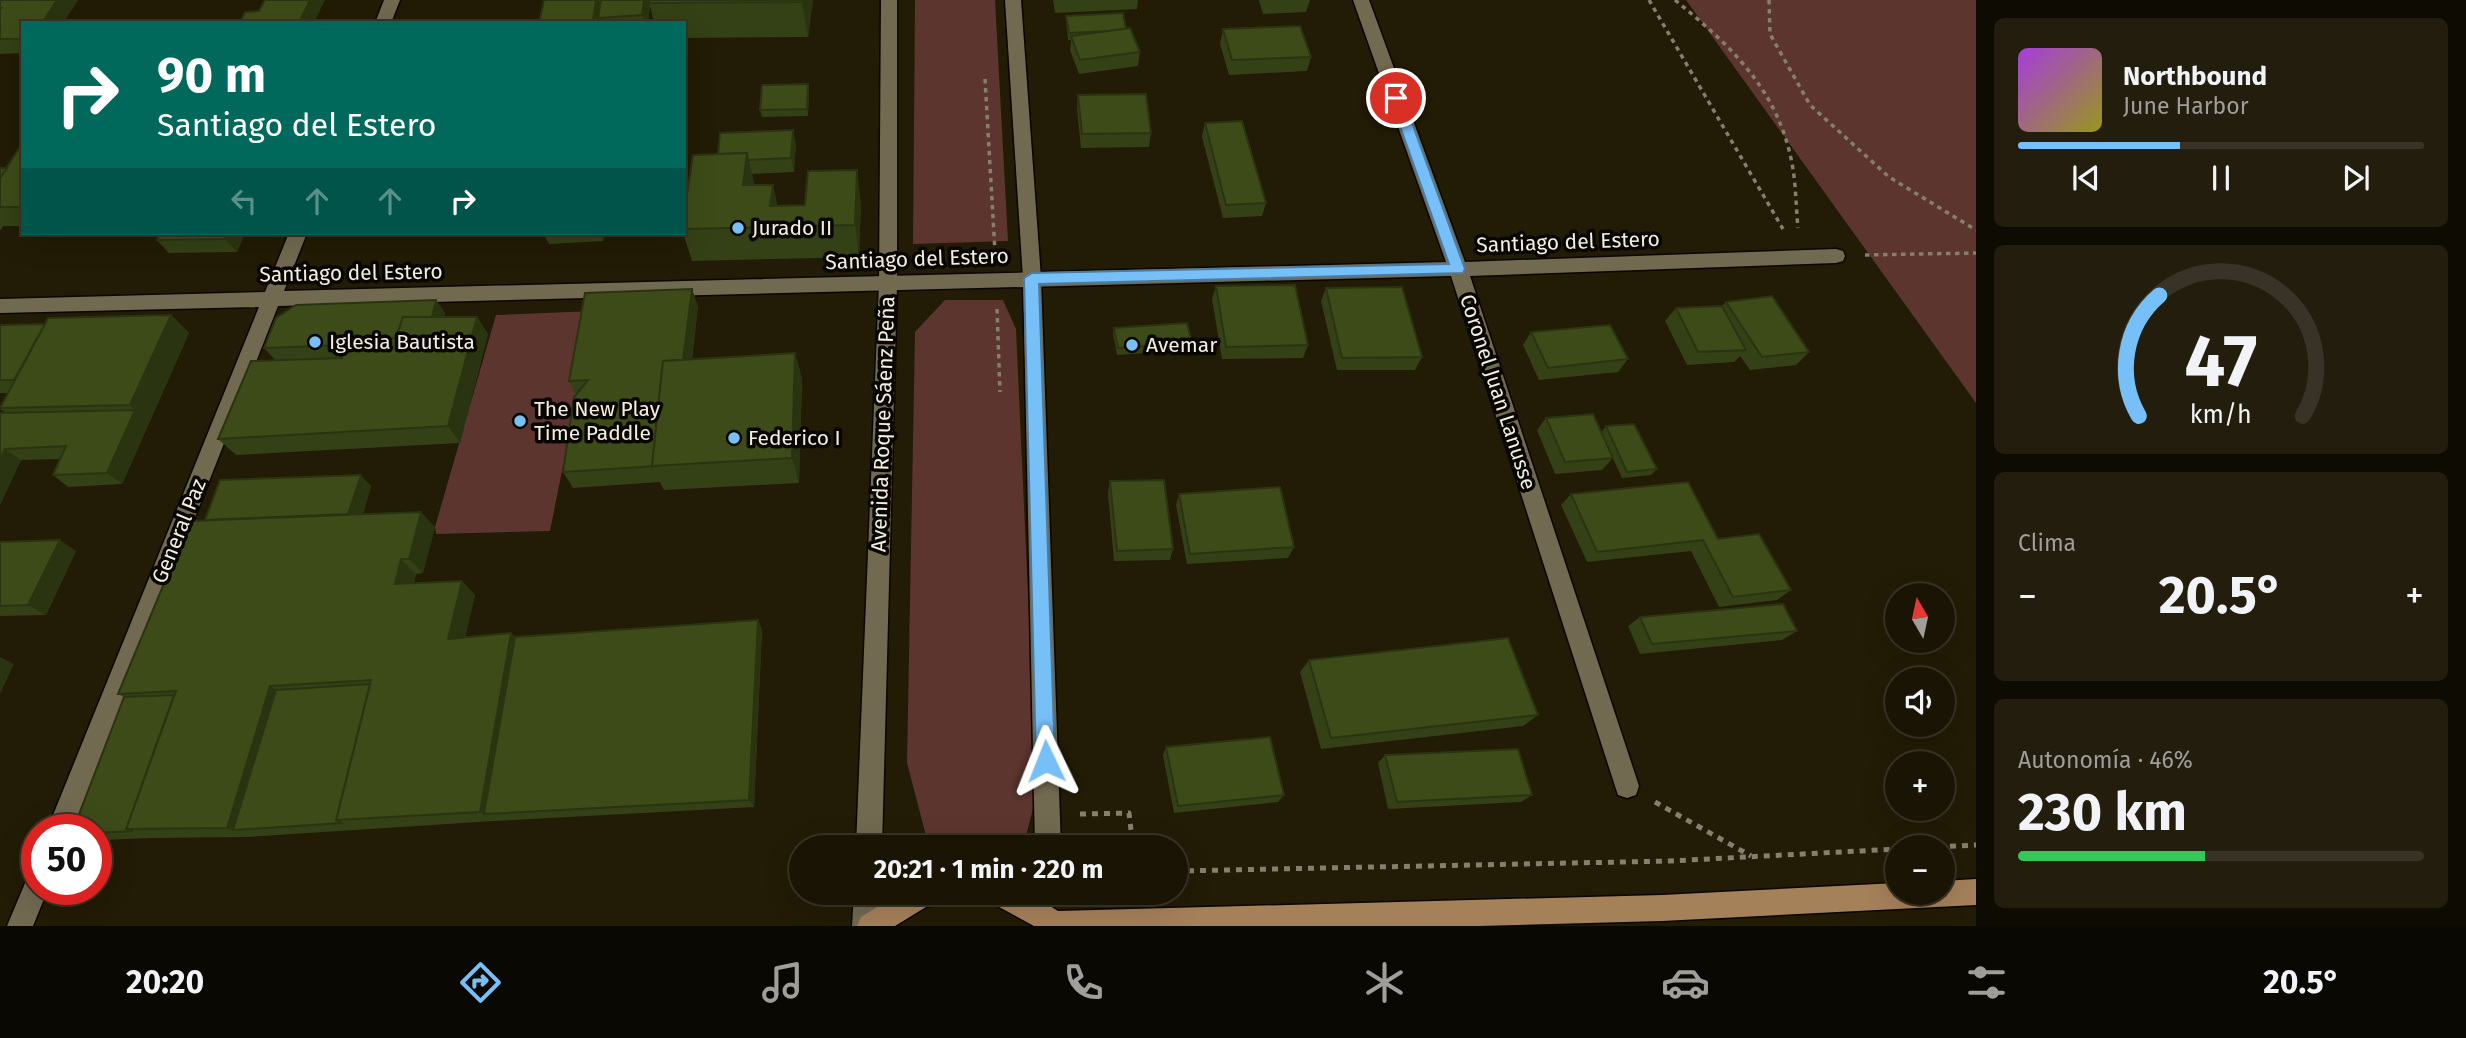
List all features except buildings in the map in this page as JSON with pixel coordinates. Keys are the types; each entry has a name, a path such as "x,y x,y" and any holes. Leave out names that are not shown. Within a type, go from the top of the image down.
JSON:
{"main road":[{"path":"1030,905 1050,914 1662,908 1976,892"},
{"path":"870,926 905,905"}],"street":[{"path":"384,21 392,0"},
{"name":"Avenida Roque Sáenz Peña","path":"869,835 888,283 890,0"},
{"path":"1013,0 1032,278 1048,835"},
{"name":"Coronel Juan Lanusse","path":"1361,0 1458,269 1627,786"},
{"name":"General Paz","path":"65,814 298,235"},
{"name":"Santiago del Estero","path":"0,306 1458,269 1836,256"},
{"path":"20,926 29,905"},
{"path":"865,926 866,905"}],"path":[{"path":"1649,0 1800,257"},
{"path":"1675,0 1721,38 1746,65 1774,107 1793,167 1800,257"},
{"path":"1769,0 1770,34 1810,105 1889,177 1976,230"},
{"path":"984,70 1001,405"},
{"path":"1836,256 1976,253"},
{"path":"1627,786 1754,857"},
{"path":"1047,815 1129,813 1132,835"},
{"path":"1955,846 1976,845"},
{"path":"1188,871 1670,861 1885,850"}],"shaded area":[{"path":"915,0 995,0 1008,241 913,244"},
{"path":"1686,0 1976,0 1976,403"},
{"path":"945,300 1003,300 1016,329 1037,793 1026,835 926,835 907,763 915,332"},
{"name":"The New Play Time Paddle","path":"594,311 550,531 436,534 435,527 496,315"}],"place":[{"name":"Jurado II","path":"738,228"},
{"name":"Iglesia Bautista","path":"315,342"},
{"name":"Avemar","path":"1132,345"},
{"name":"The New Play Time Paddle","path":"520,421"},
{"name":"Federico I","path":"734,438"}],"route":[{"path":"1046,761 1032,278 1458,269 1396,98"}]}
